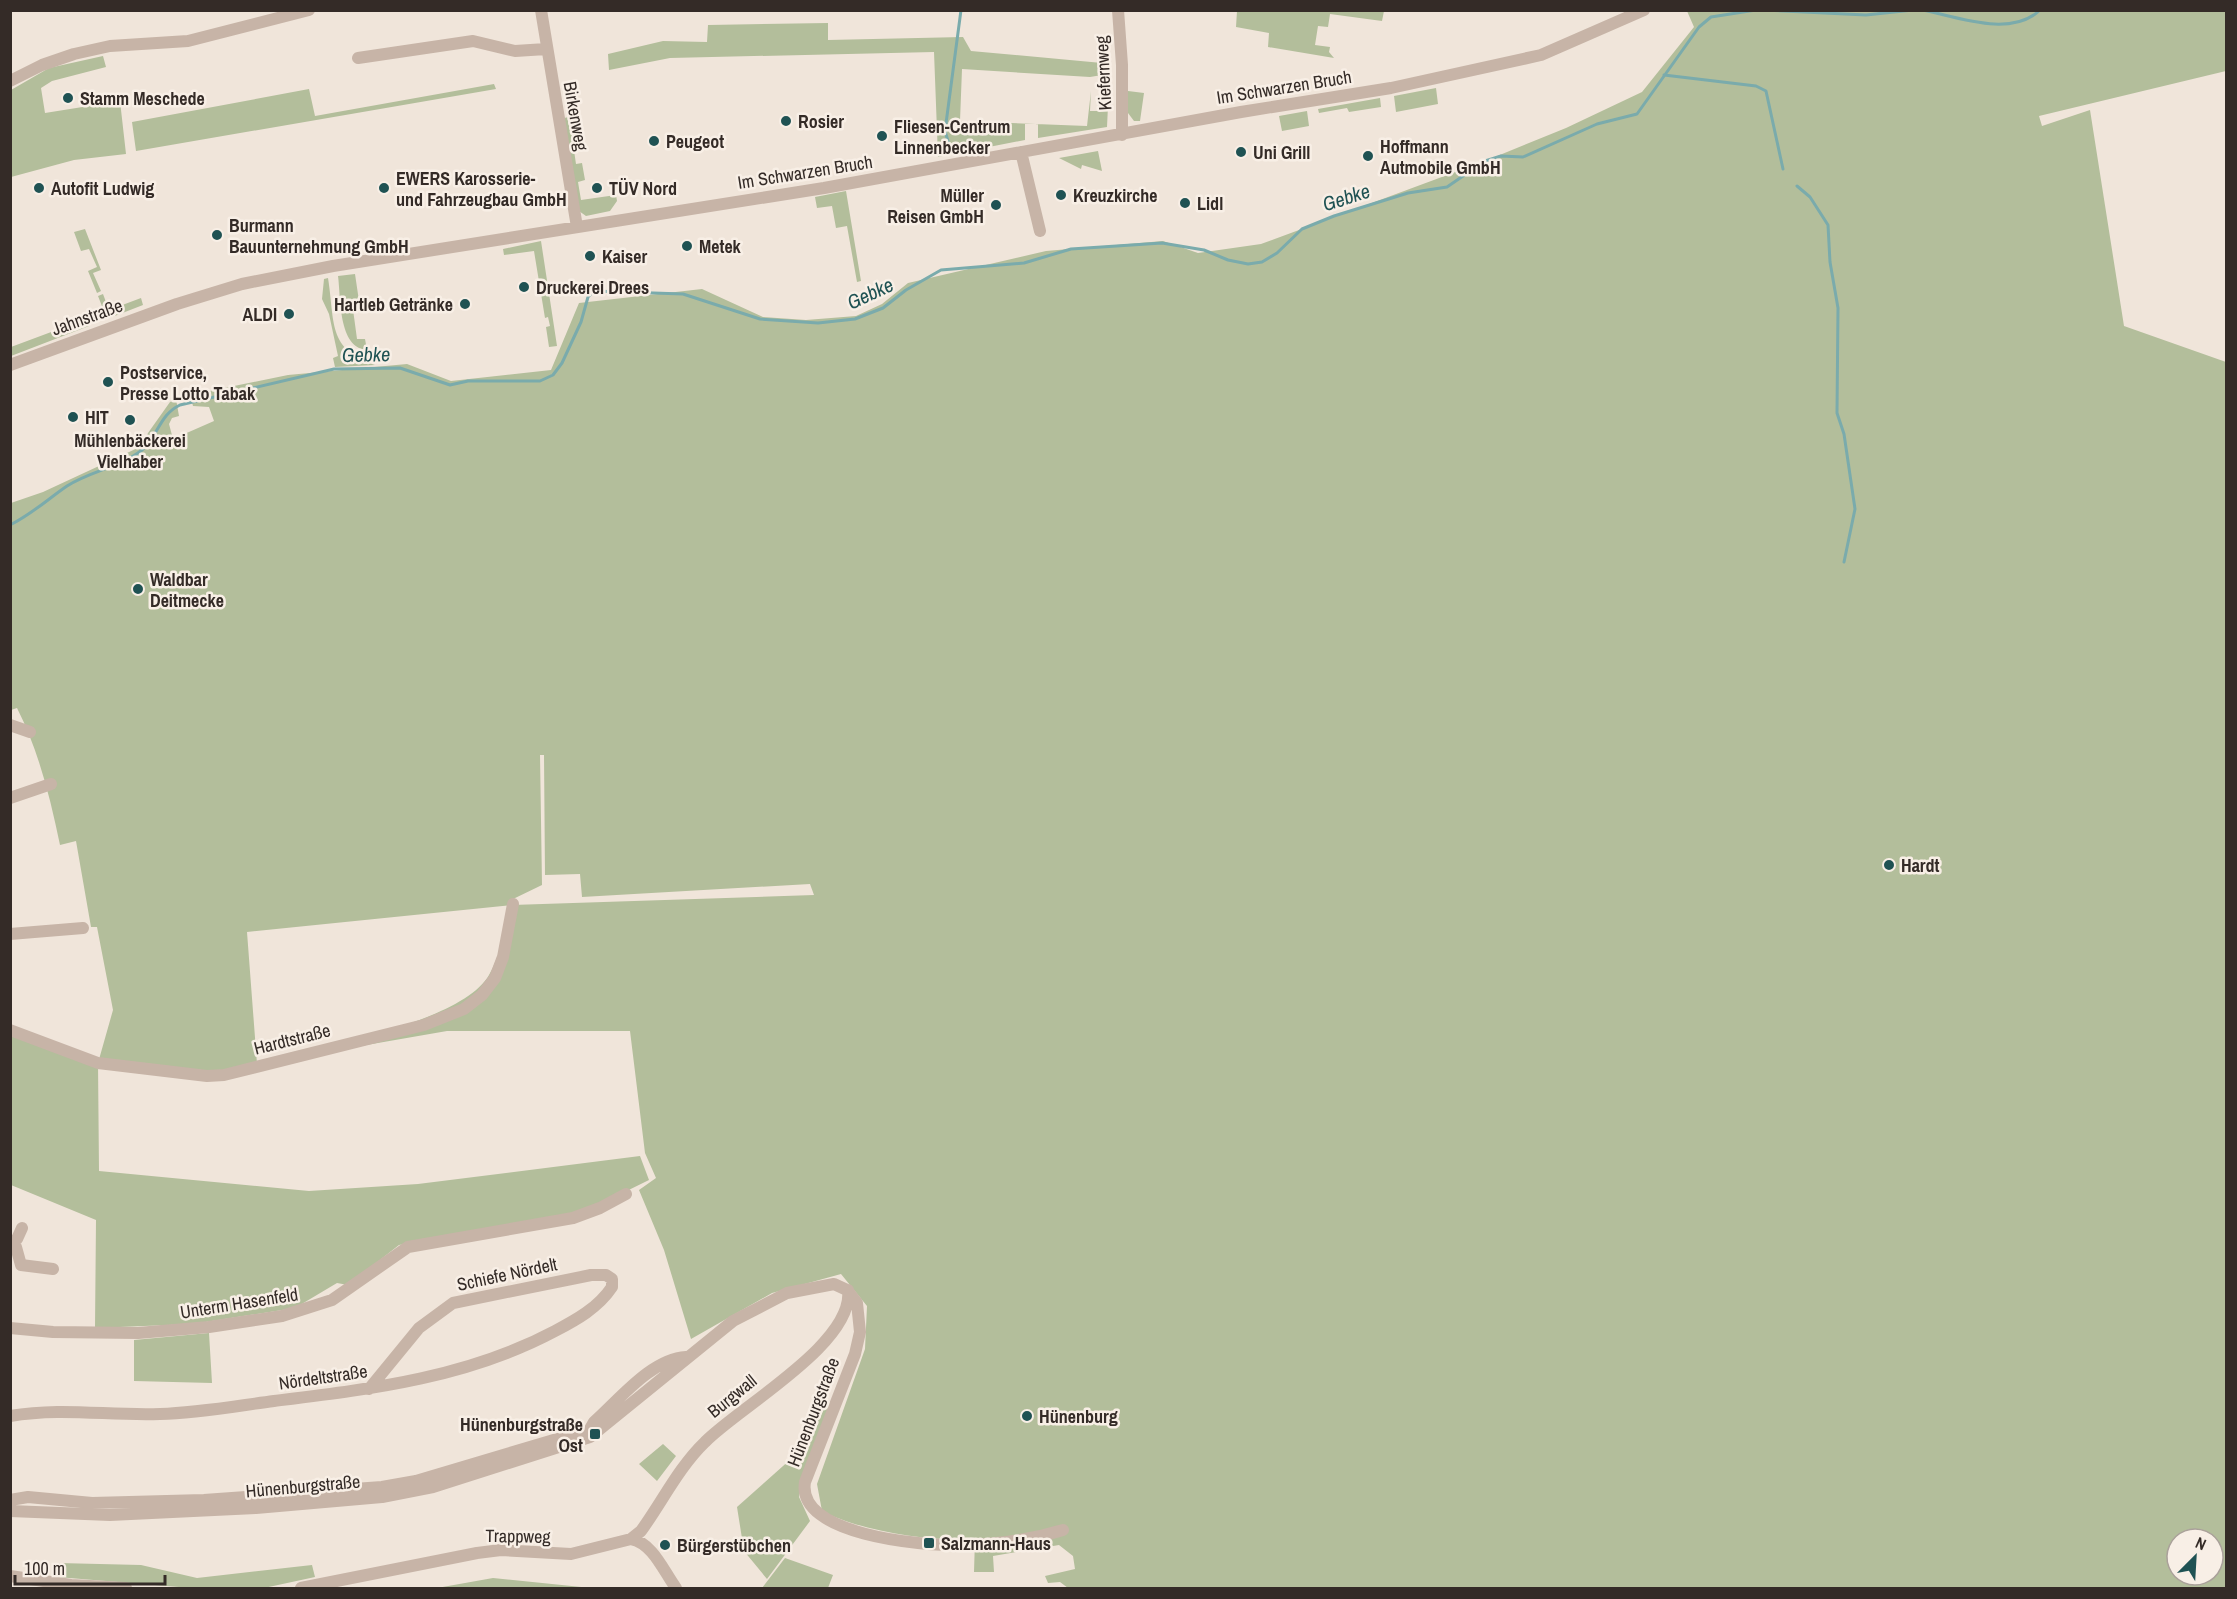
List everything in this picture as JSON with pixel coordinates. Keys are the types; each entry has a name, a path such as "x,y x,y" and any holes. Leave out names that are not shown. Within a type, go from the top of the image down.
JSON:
{"street":[{"path":"10,81 42,65 82,52 110,46 180,42 309,10"},
{"name":"Birkenweg","path":"541,10 577,227"},
{"name":"Kiefernweg","path":"1118,10 1122,65 1122,135"},
{"name":"Im Schwarzen Bruch","path":"177,304 242,284 321,268 809,190 1498,67 1568,45 1644,10"},
{"path":"358,58 473,41 515,51 546,49"},
{"path":"1021,152 1040,231"},
{"name":"Jahnstraße","path":"10,365 177,304"},
{"path":"10,724 30,732"},
{"path":"10,798 51,784"},
{"name":"Hardtstraße","path":"10,1030 98,1063 199,1076 224,1075 394,1033 439,1021 464,1009 482,995 499,969 513,904"},
{"path":"10,934 83,928"},
{"name":"Unterm Hasenfeld","path":"10,1328 53,1332 138,1333 220,1326 282,1316 332,1300 408,1247 573,1218 600,1209 626,1194"},
{"path":"22,1228 17,1239 11,1241 16,1247 21,1265 53,1269"},
{"name":"Schiefe Nördelt","path":"369,1389 419,1328 453,1303 591,1275 606,1275 612,1283"},
{"name":"Nördeltstraße","path":"10,1416 54,1410 171,1414 369,1389 431,1377 519,1350 575,1320 606,1295 612,1283"},
{"name":"Hünenburgstraße","path":"10,1511 139,1514 256,1508 382,1497 433,1487 587,1431 733,1321 779,1297 823,1284 838,1284 848,1290"},
{"name":"Burgwall","path":"631,1539 648,1520 705,1442 815,1352 853,1309 848,1290"},
{"name":"Hünenburgstraße","path":"853,1309 860,1332 855,1354 805,1482 804,1496 811,1508 828,1521 850,1530 948,1545 1025,1539 1063,1530"},
{"name":"Hünenburgstraße","path":"10,1500 28,1497 92,1503 204,1500 382,1487 416,1481 587,1431"},
{"path":"648,1520 648,1548"},
{"path":"631,1539 648,1548 676,1588"},
{"name":"Trappweg","path":"301,1588 485,1552 566,1554 631,1539"},
{"path":"10,1576 70,1585 126,1588"}],"green space":[{"path":"1237,10 1384,11 1382,21 1330,14 1328,27 1318,26 1315,45 1330,47 1329,52 1334,58 1268,47 1269,33 1236,27"},
{"path":"1687,11 2226,11 2226,71 2039,116 2042,126 2090,110 2124,326 2226,362 2226,1588 1068,1588 1060,1582 1048,1583 1045,1576 1075,1569 1073,1556 1059,1545 993,1556 994,1572 974,1572 975,1539 938,1539 896,1534 856,1524 822,1511 817,1484 865,1349 867,1306 841,1274 772,1293 691,1339 664,1250 639,1190 656,1178 645,1153 630,1031 447,1031 217,1071 98,1063 113,1010 97,927 91,927 76,841 60,845 48,792 32,741 17,708 11,710 11,503 43,492 142,446 148,433 170,402 176,399 179,416 172,418 169,424 173,439 214,421 209,407 193,406 190,395 288,375 407,364 451,381 551,370 579,303 702,289 763,317 806,320 856,316 882,304 908,283 1046,251 1163,241 1198,253 1261,244 1485,161 1566,128 1642,92 1694,27","holes":["540,755 544,755 545,875 580,874 582,897 810,884 814,895 512,905 511,900 542,885","512,905 489,975 473,992 449,1007 418,1021 383,1032 257,1064 247,932"]},
{"path":"828,23 828,40 963,37 971,51 1102,63 1102,75 1090,77 962,69 960,121 1036,124 1025,124 1025,140 938,157 934,52 670,58 609,70 608,54 663,41 707,42 708,25"},
{"path":"103,56 106,67 52,81 41,88 45,113 120,101 126,154 74,160 11,177 11,90 49,68"},
{"path":"494,84 496,89 136,151 132,122 309,89 315,116"},
{"path":"1436,88 1438,104 1396,112 1394,96"},
{"path":"1091,91 1090,111 1105,111 1105,106 1108,106 1107,127 1038,138 1038,124 1087,126"},
{"path":"1128,91 1144,93 1140,121 1134,121 1128,113"},
{"path":"1380,98 1381,107 1349,112 1347,108 1319,113 1318,109"},
{"path":"1307,111 1309,126 1282,131 1279,116"},
{"path":"569,117 576,164 582,163 585,180 578,182 581,200 616,195 617,201 610,211 586,216 579,211 564,118"},
{"path":"1098,151 1102,171 1082,165 1081,169 1059,158"},
{"path":"846,191 861,281 857,282 847,226 836,228 832,206 817,208 815,197"},
{"path":"85,229 101,270 93,273 101,291 97,293 88,271 97,267 89,249 81,251 74,232"},
{"path":"541,241 557,346 549,347 546,327 550,326 548,317 545,318 534,251 504,255 503,249"},
{"path":"355,274 359,301 352,302 357,339 365,339 367,350 351,341 346,331 341,308 338,276"},
{"path":"328,278 333,320 341,342 359,359 375,365 335,367 333,358 338,356 329,314 322,299 324,279"},
{"path":"103,294 109,310 141,298 143,305 107,319 98,296"},
{"path":"86,319 89,326 11,356 11,347"},
{"path":"10,1035 98,1063 99,1171 309,1191 418,1184 640,1156 649,1180 584,1212 399,1245 348,1285 337,1283 295,1308 193,1324 95,1328 96,1220 11,1185"},
{"path":"209,1333 212,1383 134,1381 134,1340"},
{"path":"826,1401 833,1406 801,1481 799,1497 810,1521 767,1579 744,1551 737,1507 801,1450"},
{"path":"663,1444 676,1456 657,1481 639,1464"},
{"path":"785,1558 833,1575 828,1588 762,1588"},
{"path":"58,1563 141,1565 197,1578 312,1565 315,1577 264,1588 191,1588 57,1577"},
{"path":"493,1578 591,1588 437,1588"}],"waterway":[{"path":"950,148 945,131 961,10"},
{"name":"Gebke","path":"10,525 67,486 134,456 152,438 168,414 180,405 334,369 400,368 450,385 468,381 540,381 553,375 562,363 581,322 588,297 594,291 683,294 760,319 818,323 855,319 883,308 906,290 941,270 1024,263 1071,249 1162,243 1204,250 1228,260 1248,264 1262,262 1277,253 1302,229 1334,216 1408,193 1447,187 1485,161 1501,156 1523,157 1597,124 1637,114 1699,27 1711,17 1756,10"},
{"name":"Gebke","path":"1764,10 1866,15 1913,10"},
{"name":"Gebke","path":"1923,10 1983,23 1999,24 2014,23 2040,10"},
{"path":"1664,75 1756,86 1766,91 1783,169"},
{"path":"1797,186 1810,197 1828,225 1830,262 1838,308 1837,413 1844,434 1855,509 1844,562"}],"place":[{"name":"Stamm Meschede","path":"68,98"},
{"name":"Rosier","path":"786,121"},
{"name":"Fliesen-Centrum Linnenbecker","path":"882,136"},
{"name":"Peugeot","path":"654,141"},
{"name":"Uni Grill","path":"1241,152"},
{"name":"Hoffmann Autmobile GmbH","path":"1368,156"},
{"name":"Autofit Ludwig","path":"39,188"},
{"name":"EWERS Karosserie- und Fahrzeugbau GmbH","path":"384,188"},
{"name":"TÜV Nord","path":"597,188"},
{"name":"Kreuzkirche","path":"1061,195"},
{"name":"Lidl","path":"1185,203"},
{"name":"Müller Reisen GmbH","path":"996,205"},
{"name":"Burmann Bauunternehmung GmbH","path":"217,235"},
{"name":"Metek","path":"687,246"},
{"name":"Kaiser","path":"590,256"},
{"name":"Druckerei Drees","path":"524,287"},
{"name":"Hartleb Getränke","path":"465,304"},
{"name":"ALDI","path":"289,314"},
{"name":"Postservice, Presse Lotto Tabak","path":"108,382"},
{"name":"HIT","path":"73,417"},
{"name":"Mühlenbäckerei Vielhaber","path":"130,420"},
{"name":"Waldbar Deitmecke","path":"138,589"},
{"name":"Hardt","path":"1889,865"},
{"name":"Hünenburg","path":"1027,1416"},
{"name":"Hünenburgstraße Ost","path":"595,1434"},
{"name":"Salzmann-Haus","path":"929,1543"},
{"name":"Bürgerstübchen","path":"665,1545"}]}
